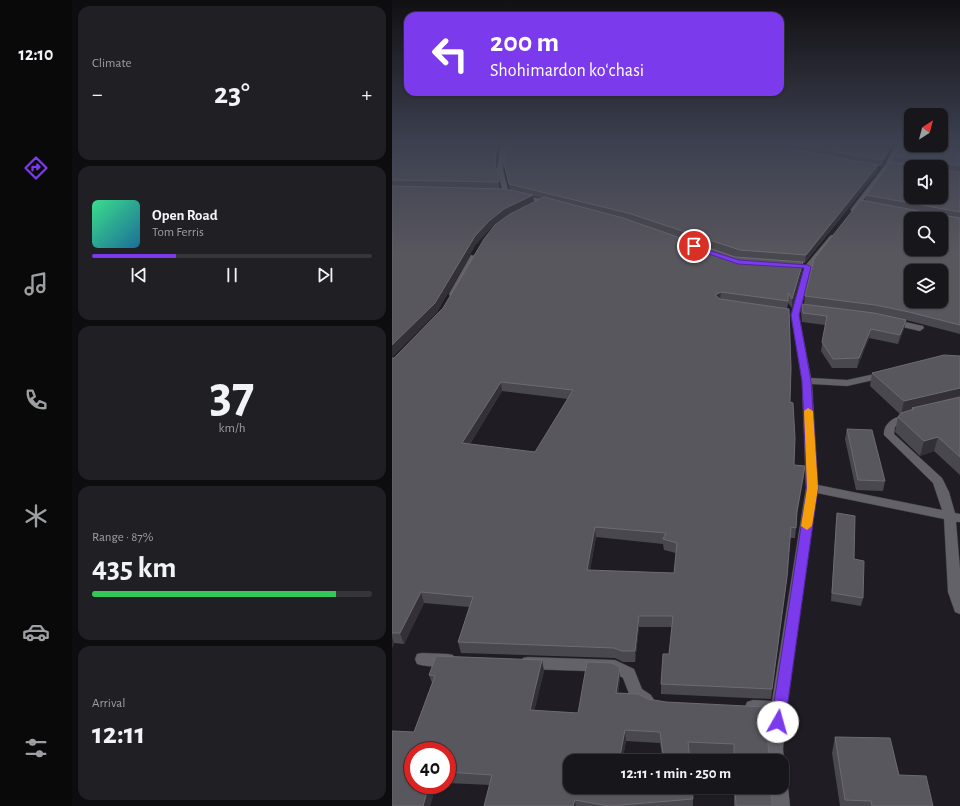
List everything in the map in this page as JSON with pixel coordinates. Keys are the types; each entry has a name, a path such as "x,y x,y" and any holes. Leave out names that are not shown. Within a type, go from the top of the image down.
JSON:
{"street":[{"path":"503,180 506,193"},
{"path":"775,754 779,709 812,488 807,381 796,311 804,266 862,205 878,180"},
{"path":"499,193 506,193 559,205"},
{"path":"530,208 544,201"},
{"path":"448,302 477,251"},
{"path":"886,321 920,328"},
{"path":"807,381 847,383 897,372"},
{"path":"917,416 896,421 890,425 888,429 889,435 938,481 955,517 955,592 960,608"},
{"path":"812,488 955,517"},
{"path":"422,659 460,661"},
{"path":"515,662 615,666 629,674 636,694 649,701 661,703"},
{"path":"742,707 779,709"},
{"path":"780,794 781,806"}],"building":[{"path":"392,180 498,180 499,182"},
{"path":"508,180 866,180 806,255 740,250 628,213 509,184"},
{"path":"878,180 904,180 904,202 866,195"},
{"path":"948,180 960,180 960,212 916,204 948,204"},
{"path":"392,186 505,189 533,195 504,209 489,221 475,236 435,303 392,345"},
{"path":"544,197 623,218 735,257 803,262 792,299 788,293 788,301 721,292 715,295 720,299 789,309 791,368 790,402 793,403 795,438 794,465 805,466 797,511 796,528 791,527 787,577 772,689 661,684 663,654 669,654 673,616 639,616 635,651 622,651 614,648 458,642 473,597 421,592 400,633 392,633 392,358 394,358 443,308 484,239 495,225 510,214","holes":["501,382 573,390 535,452 462,443","595,527 666,533 663,539 677,543 674,573 587,570"]},
{"path":"861,200 924,212 904,212 904,256 948,256 948,216 960,218 960,325 875,305 805,296 814,259"},
{"path":"802,304 874,313 906,320 900,335 871,329 859,358 833,359 822,342 827,316 803,313"},
{"path":"944,355 960,356 960,388 904,401 872,373"},
{"path":"960,397 960,457 938,437 924,441 898,417 901,413 914,409 912,408"},
{"path":"847,429 872,430 885,481 858,480"},
{"path":"837,513 855,516 854,559 864,561 863,598 832,593"},
{"path":"436,656 542,660 530,710 578,713 587,662 612,663 620,667 616,693 638,694 648,699 666,702 766,707 769,754 734,754 734,744 688,742 689,754 663,754 660,732 625,730 620,754 563,754 563,794 693,794 693,799 609,806 575,800 573,806 484,806 492,775 456,773 456,742 404,742 404,794 426,794 423,806 392,806 392,731 414,732 435,676 429,675"},
{"path":"835,737 890,738 899,775 926,776 933,806 872,806 871,801 845,800"},
{"path":"735,794 771,794 772,806 736,806"}],"slow traffic":[{"path":"807,526 812,488 808,411"}],"route":[{"path":"694,246 738,262 808,267 795,315 807,381 812,488 778,722"}]}
